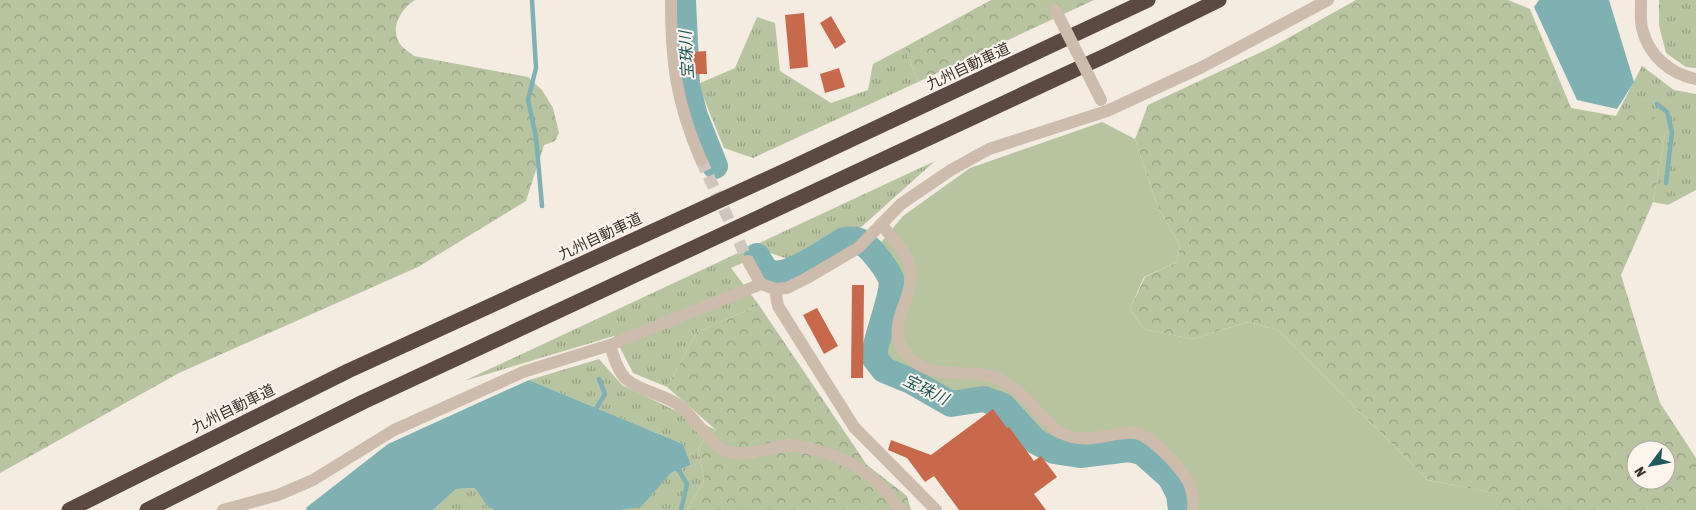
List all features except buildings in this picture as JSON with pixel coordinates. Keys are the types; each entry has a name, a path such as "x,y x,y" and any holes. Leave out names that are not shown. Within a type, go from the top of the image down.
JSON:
{"highway":[{"name":"九州自動車道","path":"69,510 348,371 777,174 1148,0"},
{"path":"147,510 364,402 1100,58 1219,0"}],"street":[{"path":"671,0 671,45 678,99 700,160"},
{"path":"748,262 761,284 775,289 787,288 808,278 858,248 871,237 901,204 951,170 989,149 1202,67 1328,0"},
{"path":"1641,0 1642,27 1649,46 1664,65 1681,76 1696,79"},
{"path":"1055,9 1104,106"},
{"path":"881,224 907,258 911,270 910,283 898,321 897,335 904,351 915,362 928,369 995,377 1015,389 1060,433 1090,439 1134,433 1145,436 1179,467 1188,482 1194,501 1193,510"},
{"path":"223,510 278,495 313,480 394,430 523,372 610,345 761,284"},
{"path":"775,289 778,306 854,427 936,510"},
{"path":"610,345 618,369 627,380 677,404 696,419 718,446 727,452 739,453 792,445 827,453 866,471 890,493 900,510"}],"green space":[{"path":"0,0 415,0 406,7 397,22 396,33 398,41 404,48 414,56 528,77 542,90 553,108 559,133 555,141 544,145 526,201 418,267 179,373 0,473"},
{"path":"991,0 1094,0 918,82 905,47"},
{"path":"1356,0 1508,0 1530,9 1571,108 1616,116 1638,110 1657,118 1665,135 1653,202 1621,275 1660,403 1696,458 1696,510 1495,510 1499,494 1428,480 1278,330 1248,322 1192,339 1144,329 1130,309 1145,277 1177,262 1180,246 1157,205 1135,139 1148,105 1272,47"},
{"path":"1659,0 1696,0 1696,68 1686,67 1666,53 1659,25"},
{"path":"757,17 775,23 780,71 831,103 868,90 873,64 905,47 918,82 753,158 724,148 698,84 735,68"},
{"path":"1642,66 1674,90 1696,94 1696,190 1668,205 1653,202 1665,134 1616,116"},
{"path":"1102,122 1135,139 1157,205 1180,246 1177,262 1144,277 1130,309 1144,329 1192,339 1248,322 1278,330 1428,480 1500,494 1495,510 1187,510 1182,486 1144,449 1128,444 1067,448 1042,436 1006,399 985,394 947,395 915,371 893,365 882,346 898,282 877,247 903,216 970,168"},
{"path":"935,161 859,229 788,259 767,252 731,268 759,305 697,332 667,387 633,373 614,336 464,381"},
{"path":"759,305 867,465 907,496 911,510 687,510 704,480 698,447 716,430 667,387 697,332"},
{"path":"599,359 622,385 716,430 698,447 704,480 687,510 620,510 641,506 671,473 691,465 683,444 529,380"},
{"path":"476,488 488,507 494,510 433,510 456,489"}],"water":[{"path":"1539,0 1609,0 1634,82 1617,109 1577,100 1534,7"},
{"path":"529,380 683,444 691,465 671,473 641,507 620,510 494,510 488,507 475,488 456,489 433,510 306,510 307,507 388,444"}],"waterway":[{"path":"532,0 536,68 528,100 536,137 542,206"},
{"name":"宝珠川","path":"683,0 687,86 695,116 715,166"},
{"path":"1657,104 1667,112 1672,132 1666,183"},
{"name":"宝珠川","path":"757,256 768,271 781,273 799,267 844,240 852,239 862,242 879,260 891,279 888,305 874,357 884,370 911,381 951,404 984,399 1003,406 1035,441 1054,451 1080,455 1129,449 1142,452 1170,477 1179,494 1181,510"},
{"path":"594,412 605,394 599,379"},
{"path":"676,466 687,484 681,510"}],"tunnel":[{"path":"701,160 748,261"}]}
